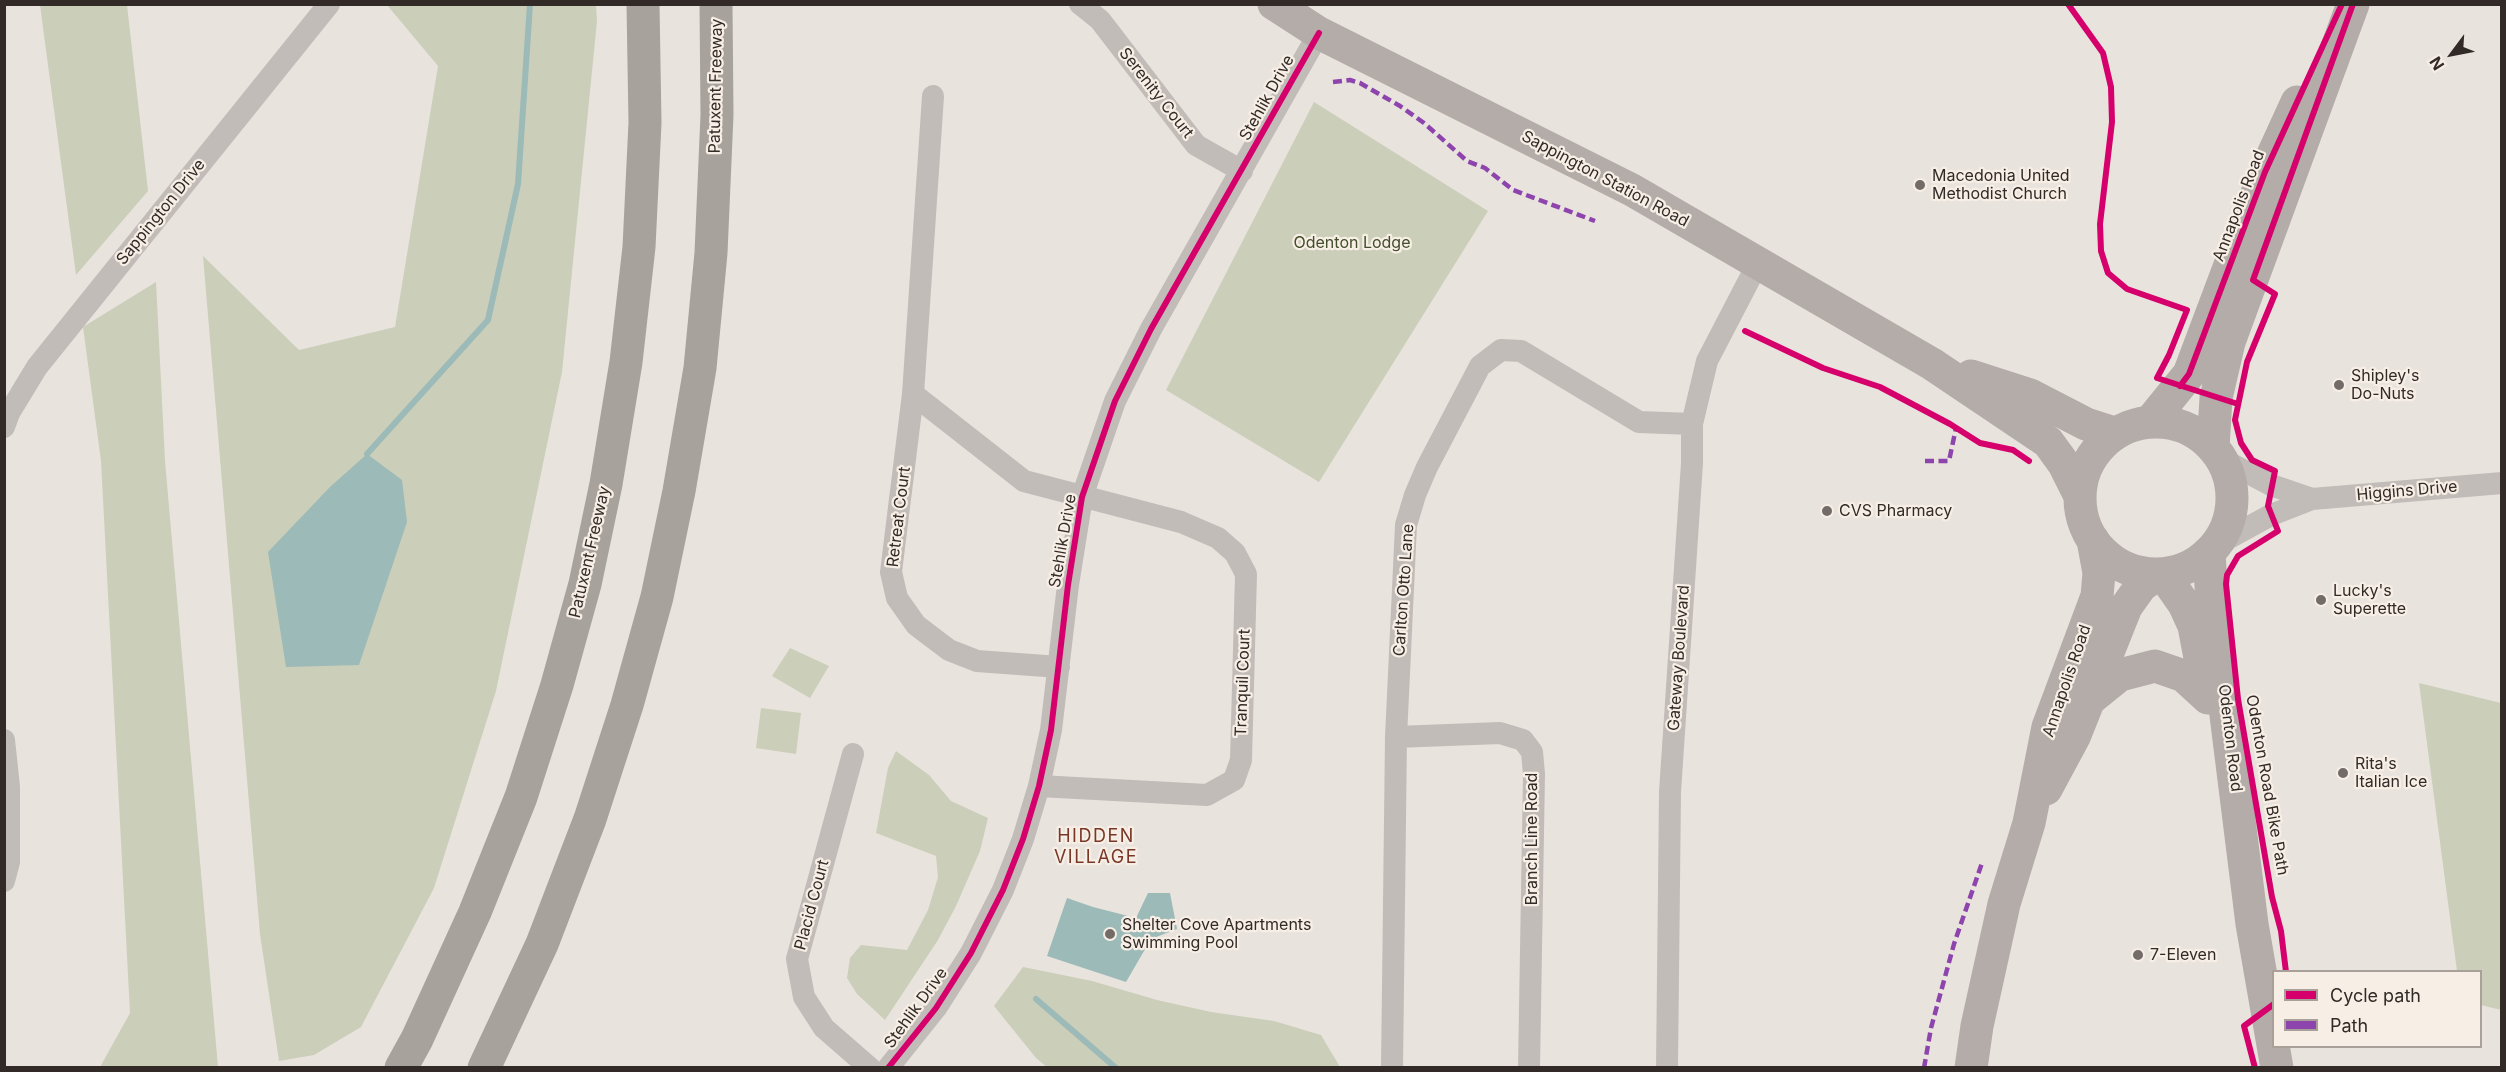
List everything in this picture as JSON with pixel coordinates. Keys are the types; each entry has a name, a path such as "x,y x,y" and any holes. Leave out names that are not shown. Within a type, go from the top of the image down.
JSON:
{"highway":[{"name":"Patuxent Freeway","path":"401,1068 417,1039 476,912 521,797 557,685 585,584 606,484 626,362 639,247 645,123 643,4"},
{"name":"Patuxent Freeway","path":"484,1068 542,944 590,819 627,705 657,597 679,491 702,345 711,253 716,149 716,4"}],"main road":[{"name":"Sappington Station Road","path":"1274,4 1319,33 1632,190 1932,364 2048,442 2064,464 2080,496"},
{"name":"Annapolis Road","path":"2150,422 2189,374 2265,172 2342,4"},
{"path":"2217,453 2216,398 2229,342 2353,4"},
{"name":"Sappington Station Road","path":"1932,364 2030,395 2086,424 2114,433"},
{"path":"2150,422 2175,424 2198,435 2217,453 2227,470 2232,496 2228,522 2212,548 2191,566 2160,574 2130,570 2114,562 2101,551 2087,531 2080,508 2080,484 2087,464 2098,447 2114,433 2131,425 2150,422"},
{"name":"Annapolis Road","path":"1971,1068 1977,1026 2004,904 2029,823 2048,728 2097,596 2099,573 2093,540"},
{"name":"Odenton Road","path":"2212,548 2212,603 2252,924"},
{"name":"Annapolis Road","path":"2029,823 2074,737 2126,607 2141,586 2160,574"},
{"name":"Odenton Road","path":"2160,574 2184,604 2194,626 2224,797 2252,924 2272,1039"},
{"path":"2089,700 2120,675 2155,666 2184,676 2208,698"},
{"name":"Odenton Road","path":"2274,1048 2277,1068"}],"street":[{"name":"Sappington Drive","path":"4,427 9,414 44,358 329,4"},
{"name":"Serenity Court","path":"1080,4 1100,20 1197,145 1242,171"},
{"name":"Stehlik Drive","path":"888,1068 936,1008 971,953 1003,890 1023,840 1039,786 1051,730 1068,585 1082,497 1115,401 1151,329 1319,33"},
{"name":"Retreat Court","path":"933,96 913,394 891,572 897,598 916,625 949,650 977,661 1059,668"},
{"name":"Gateway Boulevard","path":"1667,1068 1670,792 1692,463 1692,424 1707,361 1758,263"},
{"name":"Carlton Otto Lane","path":"1392,1068 1396,737 1406,525 1427,467 1480,366 1501,350 1521,351 1639,422 1692,424"},
{"path":"913,394 1024,481 1082,497"},
{"name":"Higgins Drive","path":"2217,453 2271,485 2312,499"},
{"name":"Higgins Drive","path":"2212,548 2271,515 2312,499 2502,483"},
{"name":"Tranquil Court","path":"1039,786 1207,795 1234,780 1241,760 1246,574 1235,553 1218,538 1181,522 1082,497"},
{"name":"Branch Line Road","path":"1396,737 1500,733 1523,740 1532,752 1534,774 1529,1068"},
{"path":"4,740 9,788 9,862 4,881"},
{"name":"Placid Court","path":"853,754 797,959 804,997 824,1028 870,1068"}],"green space":[{"path":"40,5 127,5 148,191 76,275"},
{"path":"387,5 596,5 597,21 562,372 496,691 434,888 361,1027 314,1055 279,1061 260,934 203,256 299,350 395,327 438,66"},
{"name":"Odenton Lodge","path":"1314,102 1488,211 1319,482 1166,390"},
{"path":"156,282 165,461 218,1067 100,1067 130,1013 101,461 83,327"},
{"path":"790,648 829,666 810,698 772,676"},
{"path":"2419,683 2501,703 2501,1010 2482,1005 2482,970 2457,970"},
{"path":"761,708 801,713 796,754 756,748"},
{"path":"896,751 929,775 951,801 988,818 980,851 956,906 938,940 885,1020 857,994 847,978 850,958 861,945 907,950 928,910 938,877 936,856 876,833 888,768"},
{"path":"1023,967 1092,981 1157,1000 1211,1012 1274,1021 1321,1035 1340,1067 1047,1067 1036,1058 994,1006"}],"water":[{"path":"367,454 402,480 407,522 359,665 286,667 268,552 330,487"},
{"name":"Shelter Cove Apartments Swimming Pool","path":"1148,893 1170,893 1177,929 1151,939 1126,982 1047,956 1067,898 1136,918"}],"waterway":[{"path":"367,454 488,320 518,184 530,4"},
{"path":"1036,999 1116,1068"}],"marked path":[{"path":"1333,82 1350,80 1360,83 1400,106 1424,123 1467,161 1485,168 1513,190 1595,221"},
{"path":"1925,461 1949,461 1956,428"},
{"path":"1924,1068 1931,1028 1954,944 1982,863"}],"cycle path":[{"path":"2068,4 2103,53 2111,87 2112,122 2100,224 2101,251 2108,273 2127,289 2187,310 2157,378 2238,404"},
{"path":"2180,386 2189,374 2265,172 2342,4"},
{"name":"Odenton Road Bike Path","path":"2286,970 2281,931 2272,897 2238,699 2226,584 2227,575 2238,556 2278,531 2268,506 2275,471 2252,460 2241,443 2235,420 2247,362 2275,294 2253,280 2353,4"},
{"path":"888,1068 936,1008 971,953 1003,890 1023,839 1039,786 1051,730 1068,585 1082,497 1115,401 1151,329 1319,33"},
{"path":"1745,331 1823,368 1880,387 1950,424 1980,443 2013,450 2029,461"},
{"path":"2255,1068 2244,1026 2272,1005"}],"place":[{"name":"Macedonia United Methodist Church","path":"1920,185"},
{"name":"Shipley's Do-Nuts","path":"2339,385"},
{"name":"CVS Pharmacy","path":"1827,511"},
{"name":"Lucky's Superette","path":"2321,600"},
{"name":"Rita's Italian Ice","path":"2343,773"},
{"name":"Shelter Cove Apartments Swimming Pool","path":"1110,934"},
{"name":"7-Eleven","path":"2138,955"}],"district":[{"name":"HIDDEN VILLAGE","path":"1096,847"}]}
